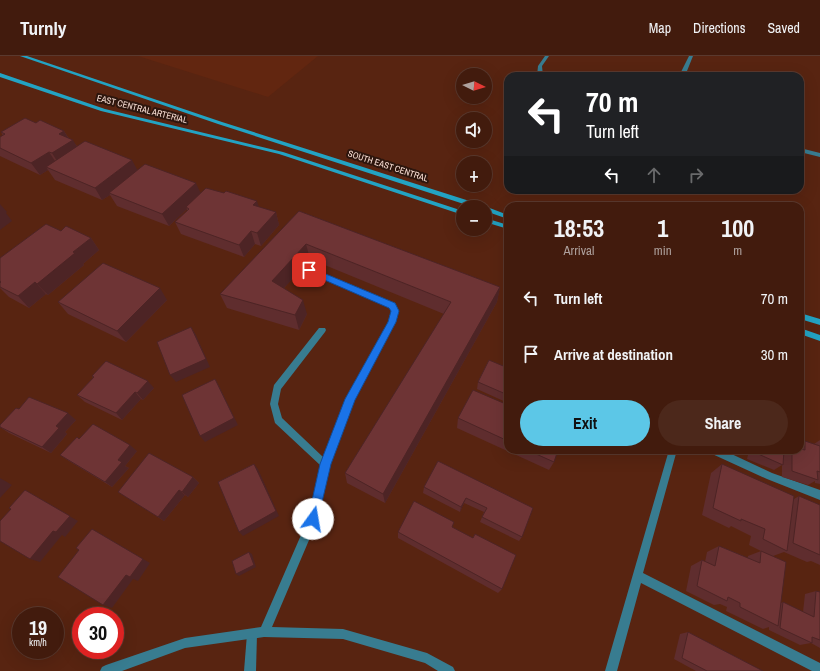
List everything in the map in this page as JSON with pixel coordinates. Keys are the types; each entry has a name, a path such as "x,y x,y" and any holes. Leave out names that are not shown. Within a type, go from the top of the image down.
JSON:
{"street":[{"name":"EAST CENTRAL ARTERIAL","path":"22,56 290,145"},
{"path":"540,72 540,66 548,56"},
{"path":"684,72 691,56"},
{"name":"EAST CENTRAL ARTERIAL","path":"0,75 103,110 281,153 456,211"},
{"name":"SOUTH EAST CENTRAL","path":"290,145 459,200"},
{"path":"804,151 820,155"},
{"path":"492,211 504,216"},
{"path":"492,222 504,226"},
{"path":"264,632 313,519 325,464 350,399 392,322 395,311 392,306 309,270"},
{"path":"804,317 820,322"},
{"path":"322,330 277,388 274,404 278,420 325,464"},
{"path":"804,332 820,338"},
{"path":"611,671 672,454"},
{"path":"722,454 770,476 820,495"},
{"path":"638,576 820,669"},
{"path":"106,671 185,644 264,632 343,634 427,658 449,671"},
{"path":"250,671 252,634"}],"shaded area":[{"path":"138,56 318,56 268,97"}],"building":[{"path":"25,118 36,123 40,120 64,131 59,134 73,140 52,153 49,152 31,163 0,148 0,137 5,134 1,132"},
{"path":"85,141 132,160 95,188 46,167"},
{"path":"145,164 196,183 162,214 109,193"},
{"path":"206,188 224,193 226,191 257,201 253,205 276,212 257,233 251,231 239,245 175,222 189,209 186,207"},
{"path":"299,211 500,287 383,494 345,473 451,302 306,244 272,281 303,300 295,315 220,294"},
{"path":"46,224 61,231 66,226 91,238 37,284 35,282 18,296 0,287 0,258"},
{"path":"103,263 160,288 117,331 58,302"},
{"path":"191,327 206,359 170,375 157,342"},
{"path":"489,360 504,366 504,393 478,382"},
{"path":"106,361 148,381 137,393 135,392 116,413 77,395 94,377 92,376"},
{"path":"215,379 234,418 200,436 182,395"},
{"path":"473,390 504,403 504,439 458,418"},
{"path":"29,397 68,413 56,426 59,428 42,447 0,427 0,425 16,408 19,409"},
{"path":"93,424 130,445 118,460 122,462 105,482 60,455 77,437 79,439"},
{"path":"805,441 820,446 820,472 817,471 818,480 792,471 792,454 804,454"},
{"path":"149,453 193,477 182,492 179,490 158,517 118,492"},
{"path":"536,454 557,454 554,462"},
{"path":"758,454 784,454 783,465"},
{"path":"438,461 533,508 522,537 482,517 487,508 466,498 461,507 424,487"},
{"path":"254,464 276,511 239,532 218,482"},
{"path":"722,464 794,496 787,551 763,539 765,529 741,519 741,521 713,508"},
{"path":"25,490 70,516 56,532 53,531 30,559 0,541 0,521"},
{"path":"799,496 820,505 820,555 793,543"},
{"path":"414,501 454,522 452,527 473,538 475,534 516,555 502,589 398,532"},
{"path":"92,529 143,559 130,577 126,575 103,605 58,577 79,550 76,548"},
{"path":"719,546 760,563 761,551 786,562 778,626 740,607 740,603 728,597 727,601 697,586 702,560 715,566"},
{"path":"249,552 254,565 236,574 232,561"},
{"path":"816,591 820,592 820,640 812,637 812,643 780,628 783,602 814,617"},
{"path":"688,632 763,671 707,671 682,658"}],"route":[{"path":"309,270 392,306 395,311 392,322 350,399 325,464 313,519"}]}
